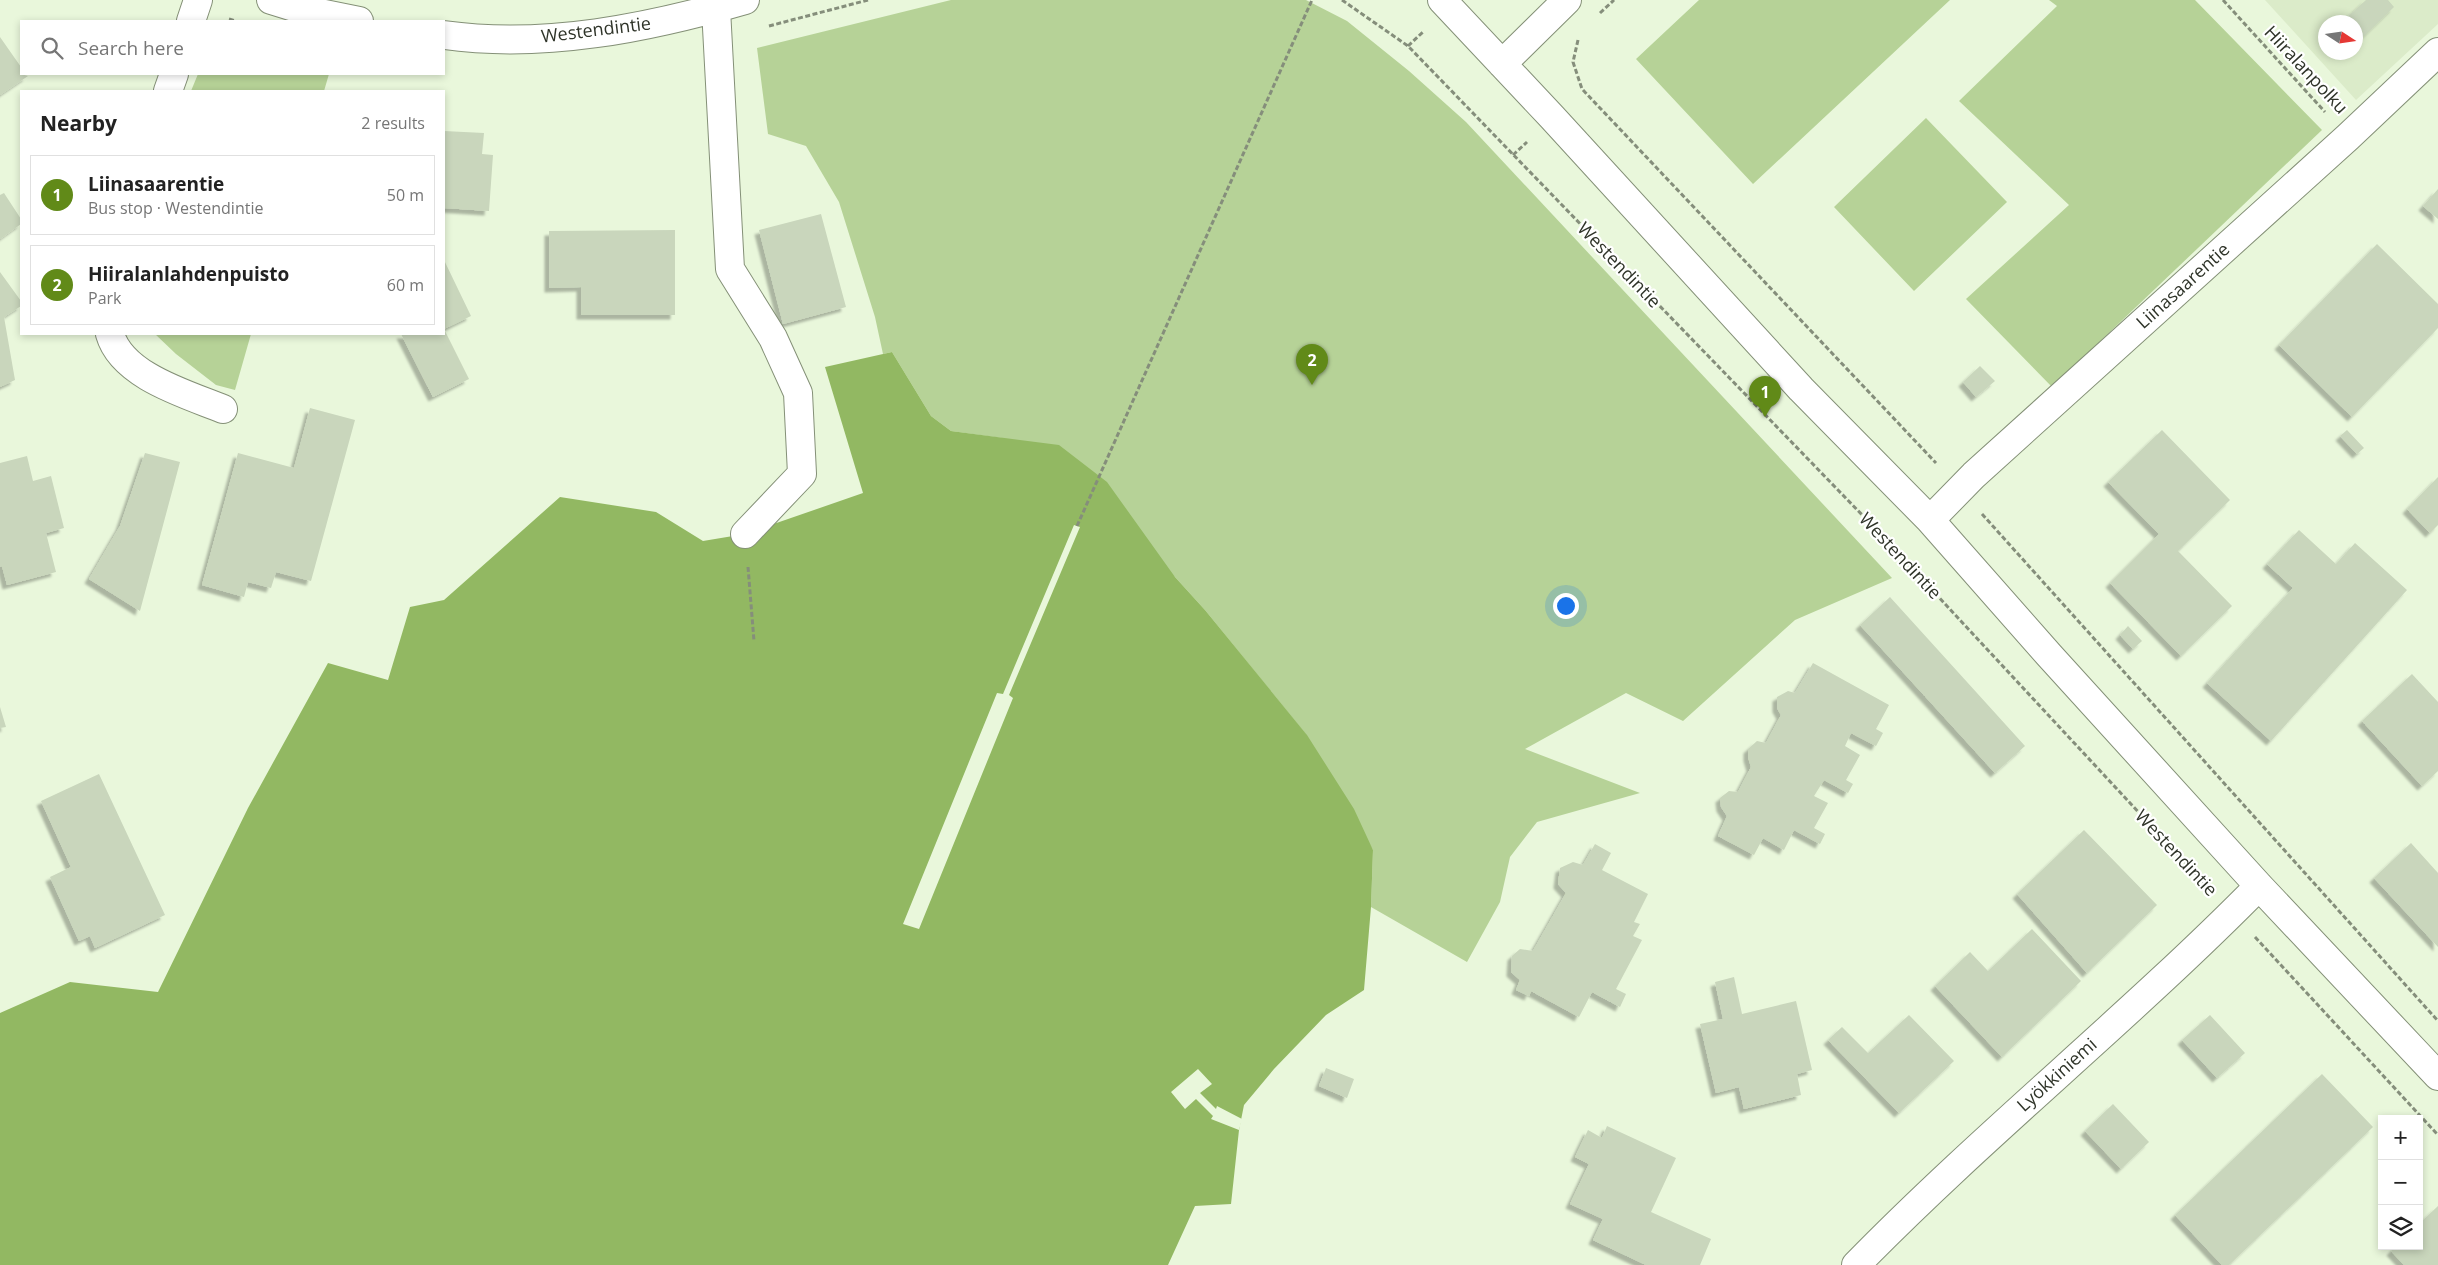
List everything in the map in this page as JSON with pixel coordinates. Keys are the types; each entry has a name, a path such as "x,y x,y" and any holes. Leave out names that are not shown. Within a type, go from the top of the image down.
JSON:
{"street":[{"path":"192,20 198,0"},
{"path":"271,0 300,9 354,20"},
{"name":"Westendintie","path":"445,34 515,39 560,38 663,21 746,0"},
{"path":"1442,0 1801,389 1930,520 2049,655 2259,886 2436,1070"},
{"path":"1502,64 1567,0"},
{"path":"716,9 730,269 773,338 798,393 802,474 745,534"},
{"name":"Liinasaarentie","path":"1930,520 1959,490 2348,137 2438,52"},
{"path":"168,90 174,75"},
{"path":"110,335 119,354 140,371 172,388 223,409"},
{"name":"Lyökkiniemi","path":"1856,1265 1909,1210 2233,913 2259,886"}],"path":[{"path":"1078,526 1312,0"},
{"name":"Westendintie","path":"1342,0 1408,46 1868,521 2438,1135"},
{"name":"Hiiralanpolku","path":"2223,0 2348,137"},
{"path":"1580,33 1573,62 1582,89 1959,490 2438,1021"},
{"path":"745,534 754,641"}],"shaded area":[{"path":"951,0 1306,0 1347,21 1409,71 1466,122 1892,578 1795,620 1683,721 1626,693 1525,749 1640,793 1537,822 1510,857 1500,902 1467,962 1371,907 1373,850 1305,733 1205,610 1175,577 1002,438 951,431 931,416 892,352 883,354 875,317 839,202 806,146 768,134 757,48"},
{"path":"1699,0 1950,0 1753,184 1636,59"},
{"path":"2049,0 2195,0 2322,130 2052,387 1966,299 2069,205 1959,101 2057,6"},
{"path":"2265,0 2438,0 2438,24 2356,100 2320,60 2363,60 2363,15 2318,15 2318,58"},
{"path":"198,75 329,75 324,90 191,90"},
{"path":"1926,118 2007,202 1914,291 1834,207"},
{"path":"156,335 251,335 235,390 216,385 176,354"},
{"path":"892,352 931,416 951,431 1059,445 1107,482 1175,577 1205,610 1307,735 1354,809 1373,850 1371,907 1364,990 1326,1015 1274,1069 1244,1105 1239,1130 1231,1204 1195,1206 1168,1265 0,1265 0,1013 70,982 158,992 248,808 328,663 388,680 410,607 444,600 560,497 656,512 703,541 745,534 863,493 825,367"}],"pier":[{"path":"1074,525 1080,527 1009,695 1013,698 919,929 903,924 997,693 1003,694"},
{"path":"1198,1069 1212,1084 1200,1093 1216,1109 1217,1106 1242,1119 1239,1130 1211,1119 1213,1116 1196,1099 1185,1109 1171,1092"}],"building":[{"path":"2366,0 2388,0 2394,7 2363,37 2363,15 2350,15"},
{"path":"0,37 20,66 20,75 28,76 0,95"},
{"path":"445,131 484,133 482,154 493,155 489,211 445,208"},
{"path":"2438,189 2438,219 2423,206"},
{"path":"4,193 20,217 20,225 0,239 0,195"},
{"path":"821,214 846,307 783,324 759,230"},
{"path":"675,230 675,315 581,315 581,287 549,288 549,231"},
{"path":"2377,244 2438,304 2438,328 2352,417 2279,345"},
{"path":"445,262 471,316 445,329"},
{"path":"0,272 20,300 20,307 4,317 15,380 0,387"},
{"path":"445,331 469,379 433,397 402,335 445,335"},
{"path":"1980,366 1995,381 1976,397 1963,382"},
{"path":"310,408 355,420 311,581 276,572 271,588 248,582 244,597 202,585 238,453 294,468"},
{"path":"2162,430 2230,500 2178,551 2232,606 2181,656 2110,583 2159,534 2108,482"},
{"path":"2347,430 2364,448 2357,454 2340,436"},
{"path":"145,453 180,462 140,611 89,579 120,526"},
{"path":"27,456 33,481 51,476 64,528 46,533 56,572 7,585 2,566 0,567 0,463"},
{"path":"2438,477 2438,525 2430,533 2407,509"},
{"path":"2299,530 2336,564 2355,543 2407,590 2271,741 2207,683 2293,588 2267,564"},
{"path":"1890,597 2025,746 1995,773 1860,625"},
{"path":"2128,626 2142,641 2133,649 2120,635"},
{"path":"1813,663 1889,705 1876,729 1883,733 1876,746 1851,733 1845,746 1860,755 1846,780 1853,784 1848,793 1824,780 1814,796 1828,803 1814,828 1825,834 1820,844 1794,830 1784,850 1763,838 1754,855 1718,836 1727,816 1721,807 1720,798 1729,791 1738,792 1751,767 1748,749 1757,741 1766,743 1781,715 1777,708 1777,697 1788,691 1795,693"},
{"path":"2412,674 2438,702 2438,771 2422,786 2362,721"},
{"path":"0,707 6,727 0,728"},
{"path":"99,774 165,915 95,948 90,936 79,941 50,877 71,867 41,801"},
{"path":"2084,830 2157,905 2087,973 2017,894"},
{"path":"2411,843 2438,873 2438,947 2374,878"},
{"path":"1595,844 1611,853 1602,870 1648,894 1634,922 1640,924 1633,936 1642,940 1616,989 1626,994 1620,1007 1592,992 1579,1017 1531,991 1529,996 1516,990 1520,980 1511,972 1512,956 1520,949 1533,951 1566,893 1558,884 1560,868 1573,862 1583,865"},
{"path":"2032,929 2081,981 2002,1057 1935,986 1970,952 1988,971"},
{"path":"1734,977 1742,1014 1796,1001 1812,1070 1797,1074 1801,1095 1744,1109 1739,1087 1716,1093 1700,1024 1723,1019 1715,982"},
{"path":"1909,1015 1954,1061 1899,1113 1828,1040 1842,1027 1868,1053"},
{"path":"2210,1015 2245,1053 2217,1078 2182,1040"},
{"path":"1326,1068 1354,1079 1347,1098 1319,1086"},
{"path":"2322,1074 2373,1127 2229,1265 2222,1265 2175,1215"},
{"path":"2113,1104 2149,1142 2121,1169 2085,1131"},
{"path":"1607,1126 1676,1158 1651,1212 1711,1239 1700,1265 1646,1265 1593,1240 1603,1219 1570,1204 1589,1164 1575,1157 1588,1130 1602,1138"},
{"path":"2438,1206 2438,1265 2404,1265 2391,1251 2423,1250 2423,1220"}],"place":[{"name":"Hiiralanlahdenpuisto","path":"1312,385"},
{"name":"Liinasaarentie","path":"1765,417"}]}
